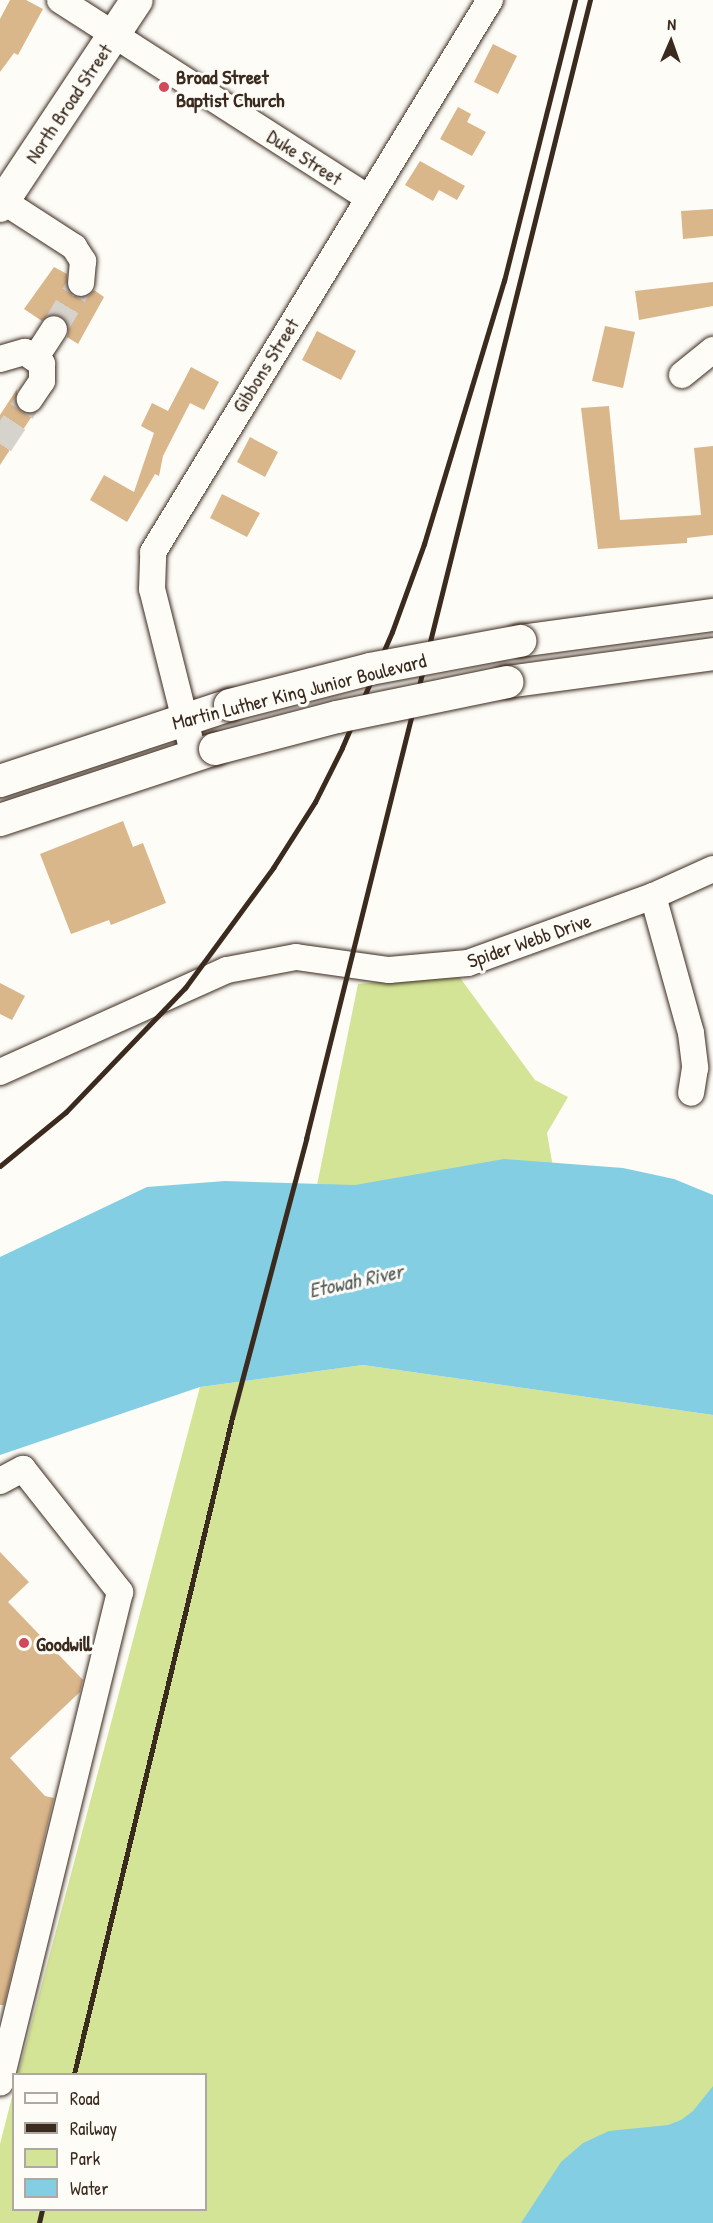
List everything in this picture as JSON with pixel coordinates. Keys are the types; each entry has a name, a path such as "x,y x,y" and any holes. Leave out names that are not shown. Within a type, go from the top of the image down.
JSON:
{"main road":[{"name":"North Broad Street","path":"2,203 137,0"},
{"name":"Martin Luther King Junior Boulevard","path":"0,781 230,705 370,669 520,641 713,615"},
{"name":"Martin Luther King Junior Boulevard","path":"0,820 205,753 337,717 507,682 713,654"}],"street":[{"name":"Duke Street","path":"60,0 368,198"},
{"name":"Gibbons Street","path":"205,753 185,719 152,589 153,552 490,0"},
{"path":"2,203 74,247 83,261 85,273 81,283"},
{"path":"36,357 54,329"},
{"path":"682,375 713,350"},
{"path":"0,359 25,352 36,357 44,371 30,399"},
{"name":"Spider Webb Drive","path":"0,1072 227,970 296,957 389,970 468,963 653,896 713,868"},
{"path":"653,896 691,1033 695,1068 691,1093"},
{"path":"0,1481 22,1469 120,1592 0,2083"}],"green space":[{"path":"458,975 535,1080 568,1097 547,1133 554,1173 316,1190 358,984"},
{"path":"363,1365 713,1415 713,2223 0,2223 0,2144 12,2097 12,2211 207,2211 207,2073 18,2073 200,1387"}],"water":[{"name":"Etowah River","path":"504,1159 623,1168 674,1179 713,1195 713,1415 363,1365 200,1387 0,1455 0,1257 147,1187 225,1181 355,1185"},
{"path":"713,2086 713,2223 521,2223 561,2162 583,2143 609,2131 668,2125 681,2120 693,2111"}],"building":[{"path":"10,0 26,0 43,9 18,55 14,53 0,72 0,19"},
{"path":"493,44 517,56 498,94 474,82"},
{"path":"458,107 471,114 467,122 486,132 472,156 440,139"},
{"path":"420,161 465,186 457,200 439,190 433,201 405,185"},
{"path":"713,209 713,236 683,239 681,211"},
{"path":"54,267 67,274 67,289 73,296 87,297 94,290 104,297 78,344 67,337 69,329 63,317 54,314 42,321 24,309"},
{"path":"713,282 713,306 639,320 635,291"},
{"path":"605,326 635,332 623,388 592,381"},
{"path":"317,331 356,351 341,380 302,360"},
{"path":"191,367 219,382 204,410 190,403 163,456 159,476 155,474 127,522 90,500 104,475 134,492 154,433 141,426 152,403 168,411"},
{"path":"17,389 17,406 22,412 34,413 0,465 0,415"},
{"path":"609,406 620,520 701,515 694,448 713,446 713,535 687,538 687,543 598,549 581,408"},
{"path":"250,437 278,452 265,477 237,462"},
{"path":"222,494 260,513 247,537 210,518"},
{"path":"123,821 133,847 143,843 166,903 111,925 109,920 71,934 40,854"},
{"path":"0,983 25,996 12,1020 0,1014"},
{"path":"0,1552 29,1582 8,1602 83,1680 80,1692 10,1758 45,1796 54,1798 4,2005 0,2005"}],"tunnel":[{"path":"54,329 81,283"},
{"path":"0,444 30,399"}],"railway":[{"path":"0,1166 66,1112 185,988 273,868 315,802 342,748 392,632 424,544 504,281 575,0"},
{"path":"74,2073 232,1418 306,1139 590,0"},
{"path":"39,2223 42,2211"}],"place":[{"name":"Broad Street Baptist Church","path":"164,87"},
{"name":"Goodwill","path":"24,1643"}]}
